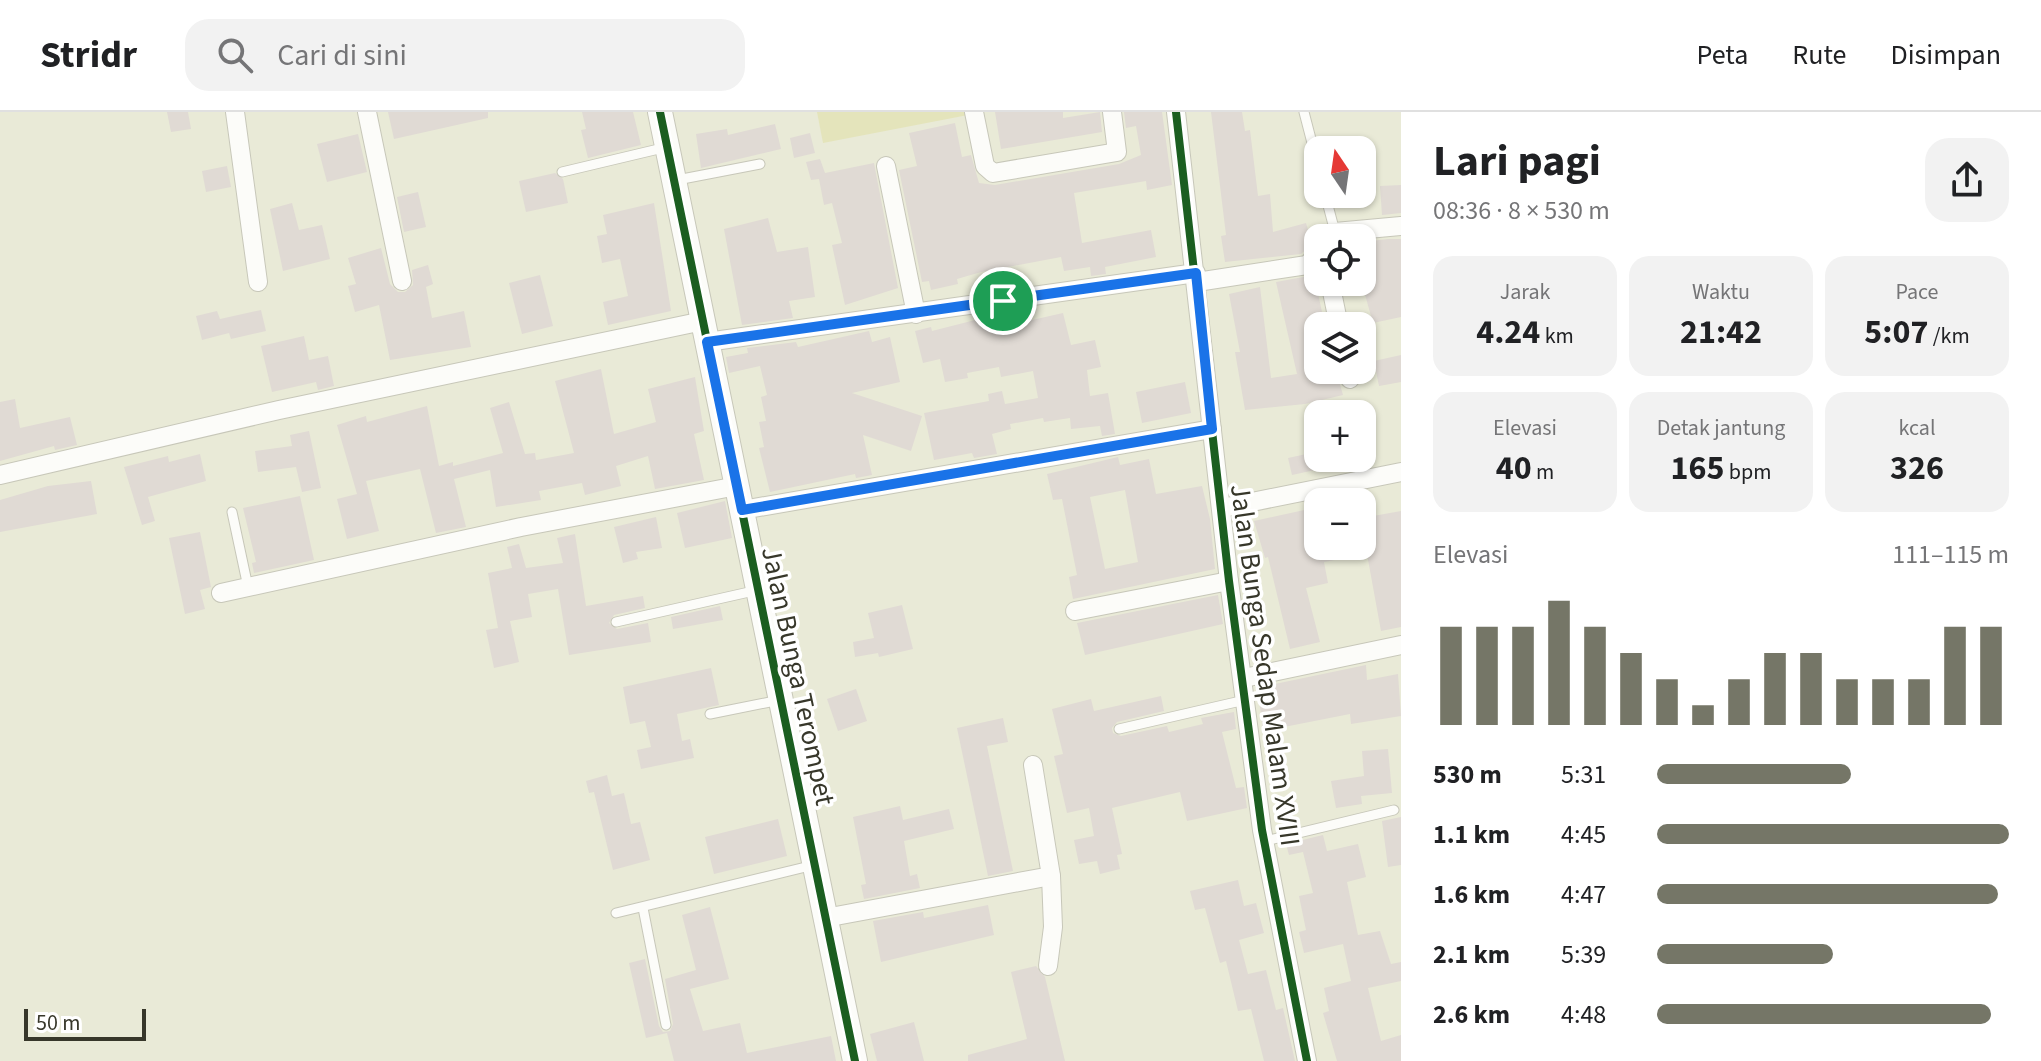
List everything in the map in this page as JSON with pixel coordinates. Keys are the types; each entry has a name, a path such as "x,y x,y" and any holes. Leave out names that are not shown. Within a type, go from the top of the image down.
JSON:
{"street":[{"path":"235,112 258,282"},
{"path":"367,112 402,281"},
{"name":"Jalan Bunga Terompet","path":"660,112 855,1061"},
{"path":"974,112 985,166 993,173 1117,152 1112,112"},
{"name":"Jalan Bunga Sedap Malam XVIII","path":"1176,112 1229,581 1265,841 1307,1061"},
{"path":"886,166 916,314"},
{"path":"1376,229 1401,226"},
{"path":"0,475 279,410 705,331 916,314 1304,265"},
{"path":"221,593 521,527 1212,429"},
{"path":"1222,508 1401,472"},
{"path":"1075,611 1229,581"},
{"path":"1244,678 1401,645"},
{"path":"1033,765 1051,876 1053,927 1048,966"},
{"path":"825,918 1051,876"}],"lane":[{"path":"1304,112 1310,136"},
{"path":"562,172 667,147"},
{"path":"674,180 760,164"},
{"path":"232,512 248,587"},
{"path":"616,622 758,590"},
{"path":"710,714 780,700"},
{"path":"1119,729 1247,700"},
{"path":"1265,841 1394,810"},
{"path":"616,913 814,865"},
{"path":"643,908 666,1025"}],"green space":[{"path":"817,112 967,112 968,115 823,143"}],"building":[{"path":"167,112 188,112 191,129 171,132"},
{"path":"388,112 488,112 488,118 394,139"},
{"path":"582,112 633,112 641,145 588,158 581,130 586,129"},
{"path":"995,112 1063,112 1063,118 1100,112 1102,132 1001,149"},
{"path":"1124,112 1162,112 1172,185 1147,190 1146,181 1074,193 1082,243 1151,230 1156,257 1105,267 1106,274 1091,276 1090,267 1064,271 1061,257 981,272 957,279 958,284 931,290 929,281 922,282 899,170 917,166 909,133 955,123 962,157 971,155 979,183 995,185 1119,164 1141,155 1136,126 1126,128"},
{"path":"1211,112 1242,112 1245,131 1250,130 1258,196 1270,194 1273,232 1306,223 1304,251 1225,262 1221,236 1226,235"},
{"path":"775,124 781,149 701,168 696,134 727,129 728,135"},
{"path":"810,133 815,153 794,158 790,138"},
{"path":"358,134 367,172 327,182 317,144"},
{"path":"820,159 825,173 874,163 898,288 845,305 832,245 842,243 832,203 824,205 819,179 811,180 806,162"},
{"path":"227,166 231,187 206,192 202,171"},
{"path":"555,173 563,179 568,203 526,212 519,181"},
{"path":"1401,185 1401,213 1382,215 1380,186"},
{"path":"418,192 426,227 404,232 397,197"},
{"path":"292,203 299,230 322,225 330,259 283,271 270,209"},
{"path":"654,203 671,311 608,325 603,302 628,296 620,259 602,263 597,236 607,234 603,215"},
{"path":"768,218 777,252 808,247 815,297 789,301 793,318 742,325 724,229"},
{"path":"1401,239 1401,317 1376,322 1376,312 1370,312 1365,296 1376,296 1376,240"},
{"path":"381,248 390,284 398,292 405,292 413,285 412,270 428,265 433,284 426,287 432,318 464,311 471,347 390,360 379,305 355,312 348,286 356,284 348,258"},
{"path":"540,275 553,326 522,334 509,283"},
{"path":"1304,277 1304,296 1319,296 1322,312 1304,312 1304,384 1340,384 1343,395 1304,400 1304,404 1245,410 1235,352 1240,352 1229,294 1260,287 1271,378 1297,374 1276,282"},
{"path":"261,310 266,331 231,339 229,333 202,340 196,316 217,311 220,319"},
{"path":"1063,313 1071,345 1095,340 1101,367 1087,370 1090,396 1108,393 1115,434 1102,436 1100,426 1071,429 1070,418 1044,422 1043,418 1010,424 1011,429 992,434 997,454 974,458 972,453 934,460 924,413 989,401 988,394 1002,391 1005,404 1038,398 1033,371 1001,377 999,367 967,373 968,378 945,382 940,359 923,363 915,331 931,327 932,331 987,317 988,324 1031,315 1032,320"},
{"path":"869,331 872,342 890,337 900,382 852,393 922,416 911,451 863,435 872,475 856,478 855,474 770,492 759,448 764,447 759,422 766,421 761,397 767,395 760,366 729,373 726,357 748,353 747,348 796,342 798,347"},
{"path":"304,336 309,360 328,356 334,386 318,390 316,382 272,392 261,346"},
{"path":"1401,355 1401,382 1379,386 1376,361"},
{"path":"601,369 614,434 656,422 648,389 695,377 704,431 694,434 704,480 655,489 648,456 616,466 621,486 585,495 582,483 539,491 541,500 496,507 490,470 454,479 466,527 436,533 420,469 366,481 379,531 347,539 337,499 357,494 337,425 366,416 367,422 427,406 439,466 453,462 453,466 503,453 490,408 509,402 525,454 535,453 536,460 574,453 555,381"},
{"path":"1185,382 1191,413 1142,423 1136,392"},
{"path":"15,399 20,428 70,417 77,445 55,450 54,446 0,461 0,402"},
{"path":"309,431 321,488 302,492 296,467 258,472 255,451 292,446 290,435"},
{"path":"200,454 206,481 148,497 155,521 142,525 124,467 168,456 169,462"},
{"path":"1304,455 1306,472 1292,475 1288,458"},
{"path":"1118,457 1120,465 1149,459 1156,494 1202,486 1210,519 1215,569 1073,599 1069,577 1077,575 1062,499 1053,500 1047,474","holes":["1125,490 1138,562 1105,569 1090,497"]},
{"path":"91,481 97,514 0,532 0,500 48,486"},
{"path":"300,496 314,560 254,573 252,563 256,562 243,508"},
{"path":"725,501 732,538 685,548 677,513"},
{"path":"1304,510 1304,560 1335,560 1324,562 1328,583 1306,588 1320,642 1290,649 1268,557 1265,558 1254,521"},
{"path":"1401,511 1401,627 1381,631 1368,560 1376,560 1376,515"},
{"path":"656,517 662,548 636,552 638,559 623,563 614,527"},
{"path":"200,532 211,587 200,590 205,609 185,614 169,538"},
{"path":"575,534 586,606 643,596 645,608 614,615 609,623 617,629 648,623 651,642 569,655 558,589 528,594 532,617 510,621 519,662 494,668 486,630 498,628 488,573 512,568 507,547 519,544 526,568 563,563 557,538"},
{"path":"1218,595 1223,624 1085,655 1077,623"},
{"path":"902,605 913,649 879,657 878,653 855,657 853,642 874,638 868,613"},
{"path":"720,606 723,620 673,629 671,617"},
{"path":"1366,665 1367,680 1398,674 1401,716 1351,724 1350,714 1263,731 1258,691 1266,689 1265,686"},
{"path":"711,668 719,705 677,714 682,741 690,739 694,758 641,769 637,750 651,747 645,721 630,724 623,687"},
{"path":"856,689 867,721 838,731 827,699"},
{"path":"1161,696 1164,711 1117,722 1112,728 1113,733 1121,736 1167,726 1169,732 1203,724 1201,718 1234,712 1236,729 1222,732 1236,788 1244,787 1247,808 1187,821 1180,792 1112,808 1122,854 1117,855 1120,869 1100,874 1097,861 1079,864 1074,840 1094,836 1089,808 1067,813 1054,756 1063,754 1052,709 1091,699 1094,711"},
{"path":"1003,718 1008,742 987,746 1013,871 988,876 957,728"},
{"path":"1388,749 1392,793 1361,796 1362,804 1336,808 1331,781 1364,776 1362,751"},
{"path":"607,775 612,796 624,793 631,824 640,822 650,860 613,870 594,792 589,793 586,781"},
{"path":"900,806 903,820 949,809 954,829 904,841 910,876 917,874 920,888 864,899 861,885 866,884 853,817"},
{"path":"1401,817 1401,865 1388,867 1382,821"},
{"path":"778,819 787,856 714,874 705,837"},
{"path":"1323,835 1327,851 1358,844 1366,877 1347,882 1358,935 1380,931 1391,964 1401,962 1401,981 1368,988 1381,1041 1401,1035 1401,1061 1337,1061 1323,1013 1329,1011 1324,988 1351,981 1343,944 1304,953 1299,932 1306,930 1299,896 1313,893 1303,852 1289,855 1286,844"},
{"path":"1238,880 1244,906 1256,903 1264,933 1239,940 1248,974 1266,970 1276,1010 1283,1008 1295,1061 1264,1061 1251,1009 1238,1011 1226,961 1220,963 1205,908 1195,910 1190,891"},
{"path":"988,905 994,935 881,962 873,921 923,912 924,918"},
{"path":"710,907 729,979 690,989 703,1031 740,1023 747,1053 831,1036 836,1061 674,1061 667,1033 646,1038 629,963 645,959 659,1026 663,1032 670,1031 673,1024 665,979 696,970 682,915"},
{"path":"1036,966 1045,977 1065,1061 968,1061 968,1055 1027,1039 1011,972"},
{"path":"914,1022 924,1061 877,1061 870,1034"}],"cycle path":[{"path":"660,112 855,1061"},
{"path":"1176,112 1229,581 1262,830 1307,1061"}],"route":[{"path":"1196,273 1212,429 742,510 707,342 1003,301 1196,273"}]}
